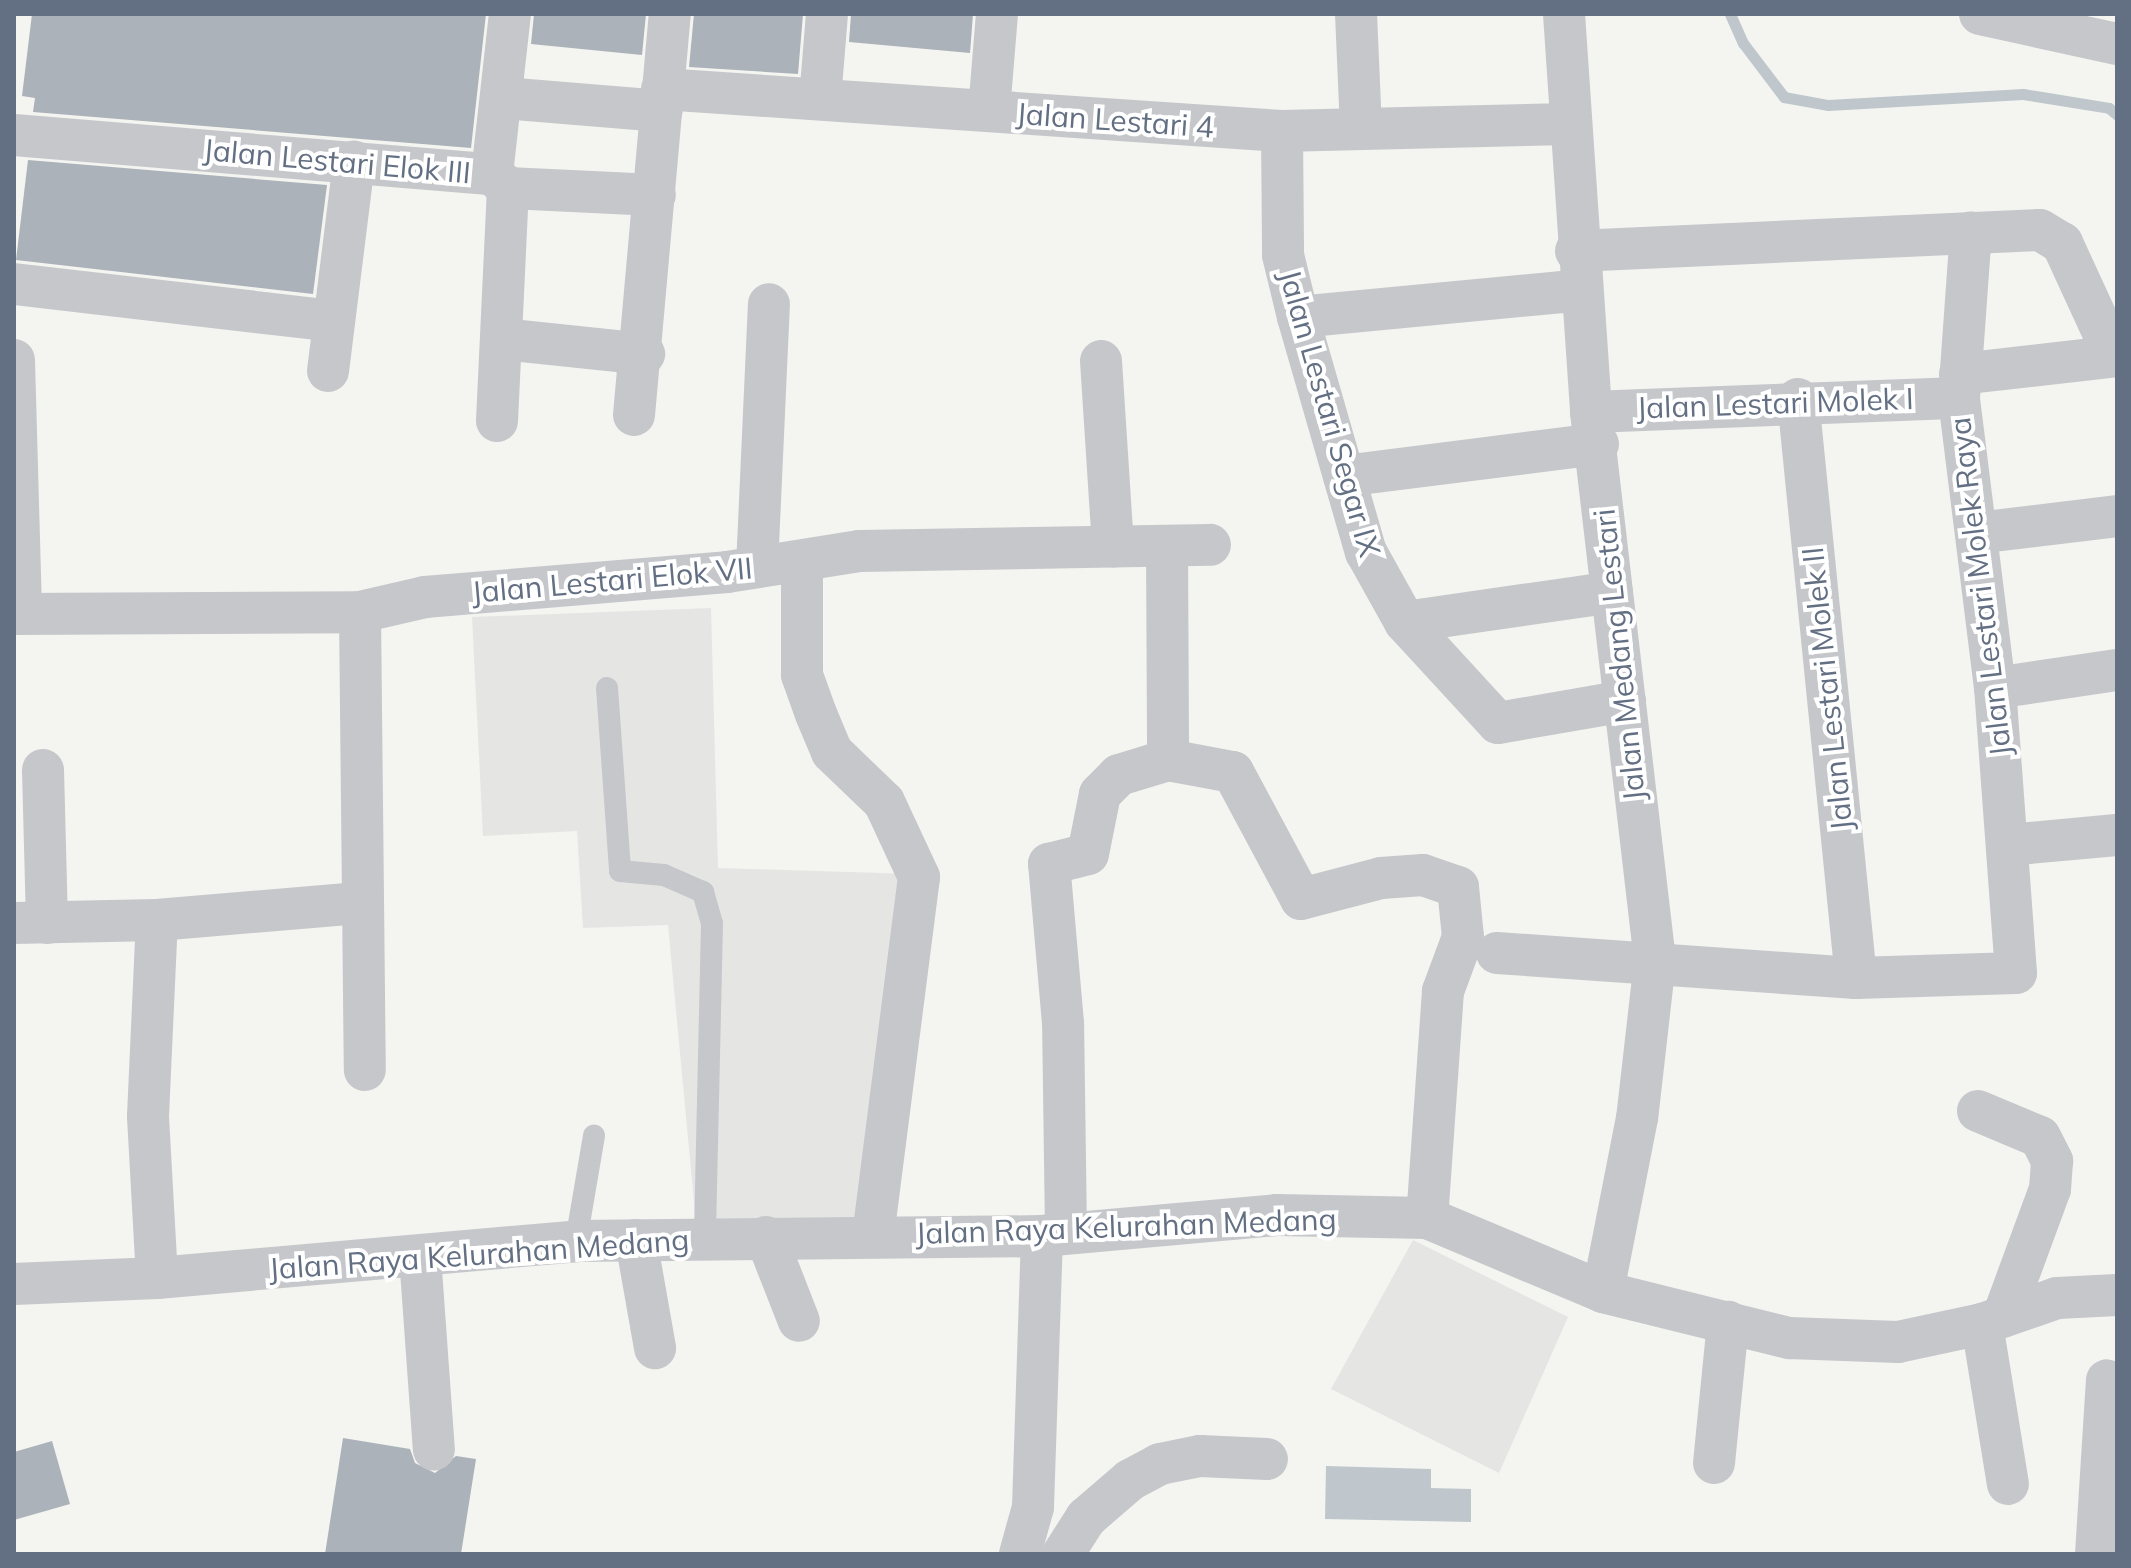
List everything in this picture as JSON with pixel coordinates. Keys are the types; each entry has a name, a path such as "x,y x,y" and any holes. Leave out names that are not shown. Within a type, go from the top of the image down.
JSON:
{"street":[{"path":"497,421 502,339 500,181 510,14"},
{"path":"634,415 644,354 661,100 670,14"},
{"path":"820,99 827,14"},
{"path":"989,111 997,14"},
{"path":"1356,14 1361,128"},
{"name":"Jalan Medang Lestari","path":"1564,14 1578,270 1655,961 1637,1118 1603,1292"},
{"path":"1980,14 2117,44"},
{"name":"Jalan Lestari 4","path":"504,98 820,99 1282,131 1569,124"},
{"name":"Jalan Lestari Segar IX","path":"1282,131 1283,255 1298,317 1366,552 1405,622 1498,723 1625,701"},
{"name":"Jalan Lestari Elok III","path":"14,135 354,162 500,181 655,195"},
{"path":"328,371 354,162"},
{"path":"1298,317 1578,270 1971,232 2053,233 2116,356"},
{"name":"Jalan Lestari Molek Raya","path":"1497,953 1655,961 1856,978 2015,975 1995,688 1959,386 1971,232"},
{"path":"14,284 334,321"},
{"path":"757,567 769,304"},
{"path":"502,339 644,354"},
{"name":"Jalan Lestari Molek I","path":"1344,476 1594,428 1798,399 1959,386 2116,356"},
{"path":"14,360 18,614"},
{"path":"1101,361 1113,547"},
{"name":"Jalan Lestari Molek II","path":"1798,399 1856,978"},
{"path":"1977,533 2117,516"},
{"name":"Jalan Lestari Elok VII","path":"18,614 360,612 425,597 757,567 859,551 1210,545"},
{"path":"1167,546 1168,760"},
{"path":"802,561 802,675 816,714 832,752 884,802 919,877 873,1236"},
{"path":"1405,622 1612,592"},
{"path":"360,612 359,903 365,1070"},
{"path":"1995,688 2117,670"},
{"path":"1020,1554 1033,1507 1054,1234 1063,1023 1050,861 1088,854 1100,794 1119,775 1168,760 1233,772 1301,899 1381,878 1423,875 1458,887 1463,937 1443,991 1427,1218"},
{"path":"43,770 31,923 157,920 359,903"},
{"path":"2007,845 2117,835"},
{"path":"157,920 148,1116 157,1278"},
{"path":"1978,1111 2040,1137 2052,1161 2050,1189 1992,1320 2008,1484"},
{"name":"Jalan Raya Kelurahan Medang","path":"14,1284 157,1278 576,1241 1054,1234 1277,1215 1427,1218 1603,1292 1789,1338 1898,1342 1992,1320 2057,1298 2117,1295"},
{"path":"766,1237 799,1321"},
{"path":"636,1240 655,1348"},
{"path":"420,1256 434,1449"},
{"path":"1714,1463 1728,1322"},
{"path":"2096,1554 2107,1380"},
{"path":"1063,1554 1086,1518 1130,1480 1160,1464 1200,1456 1267,1459"}],"lane":[{"path":"607,688 620,871 664,875 703,892 712,924 705,1238"},
{"path":"576,1241 594,1136"}],"shaded area":[{"path":"711,608 718,868 914,874 888,1224 696,1223 668,925 583,928 577,831 483,836 472,617"},
{"path":"1413,1240 1568,1317 1499,1473 1331,1389"},
{"path":"1326,1466 1431,1469 1431,1488 1471,1489 1471,1522 1325,1519"}],"building":[{"path":"32,14 486,14 471,148 33,112 35,98 22,96"},
{"path":"534,14 646,14 642,55 531,44"},
{"path":"694,14 803,14 798,74 689,67"},
{"path":"851,14 973,14 970,53 849,42"},
{"path":"28,160 327,185 313,294 16,260"},
{"path":"343,1438 410,1449 415,1463 435,1473 456,1456 476,1459 461,1554 325,1554"},
{"path":"52,1441 70,1504 14,1520 14,1452"}],"waterway":[{"path":"1730,14 1743,43 1784,97 1828,105 2023,94 2109,108 2117,115"}]}
